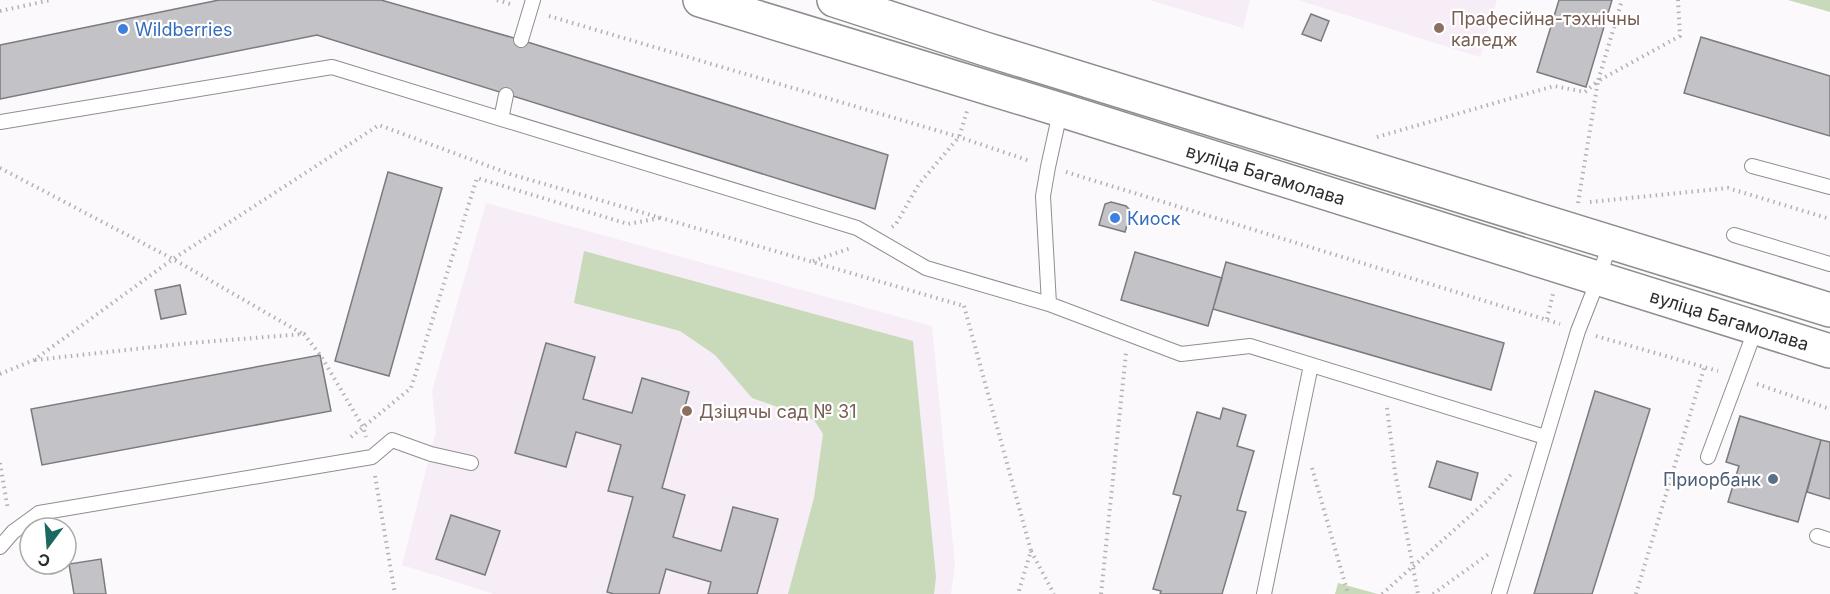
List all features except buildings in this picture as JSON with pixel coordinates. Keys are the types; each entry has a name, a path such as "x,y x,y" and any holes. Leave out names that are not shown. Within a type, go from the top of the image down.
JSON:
{"main road":[{"name":"вуліца Багамолава","path":"700,0 1061,110 1830,351"},
{"name":"вуліца Багамолава","path":"834,0 1830,310"}],"lane":[{"path":"521,40 532,5"},
{"path":"0,122 332,67 857,228 926,268 1049,304 1181,354 1250,346 1545,437"},
{"path":"1049,304 1043,196 1061,110 1072,74"},
{"path":"501,119 506,95"},
{"path":"1752,166 1830,187"},
{"path":"1734,235 1830,264"},
{"path":"1499,594 1578,331 1599,280 1610,243"},
{"path":"1708,457 1756,328"},
{"path":"1264,594 1311,365"},
{"path":"0,547 13,532 39,513 372,457 392,440 431,454 471,463"}],"path":[{"path":"0,11 51,0"},
{"path":"497,0 532,5 1578,331 1737,377 1830,409"},
{"path":"1578,204 1598,81 1622,0"},
{"path":"1381,142 1370,139 1554,86 1585,92 1598,81 1680,36 1678,0"},
{"path":"0,374 34,360 173,259 379,125 510,174 964,306"},
{"path":"811,262 876,239 896,224 919,184 959,137"},
{"path":"0,168 173,259 304,334 321,356 363,426 372,457 395,594"},
{"path":"351,436 411,388 477,178 628,224 661,218"},
{"path":"1567,200 1578,204 1728,188 1830,219"},
{"path":"956,277 1031,551 1054,594"},
{"path":"1101,594 1128,333"},
{"path":"34,360 190,343 304,334"},
{"path":"1636,594 1704,368"},
{"path":"1385,388 1395,472 1418,594"},
{"path":"1299,422 1348,594"},
{"path":"1382,594 1488,500 1545,437"},
{"path":"0,464 13,532"},
{"path":"1433,594 1517,534"},
{"path":"1018,594 1031,551"}],"shaded area":[{"path":"1149,0 1250,0 1243,28"},
{"name":"Прафесійна-тэхнічны каледж","path":"1298,0 1497,0 1480,57"},
{"name":"Дзіцячы сад № 31","path":"486,203 932,326 955,565 951,594 494,594 402,565 436,431 432,391"}],"green space":[{"path":"1788,0 1830,0 1830,12"},
{"path":"584,251 913,341 936,577 934,594 788,594 814,498 823,434 814,420 752,398 715,355 680,331 574,303"},
{"path":"1338,583 1378,594 1335,594"}],"place":[{"name":"Прафесійна-тэхнічны каледж","path":"1439,28"},
{"name":"Wildberries","path":"123,29"},
{"name":"Киоск","path":"1115,218"},
{"name":"Дзіцячы сад № 31","path":"687,411"},
{"name":"Приорбанк","path":"1773,479"}]}
